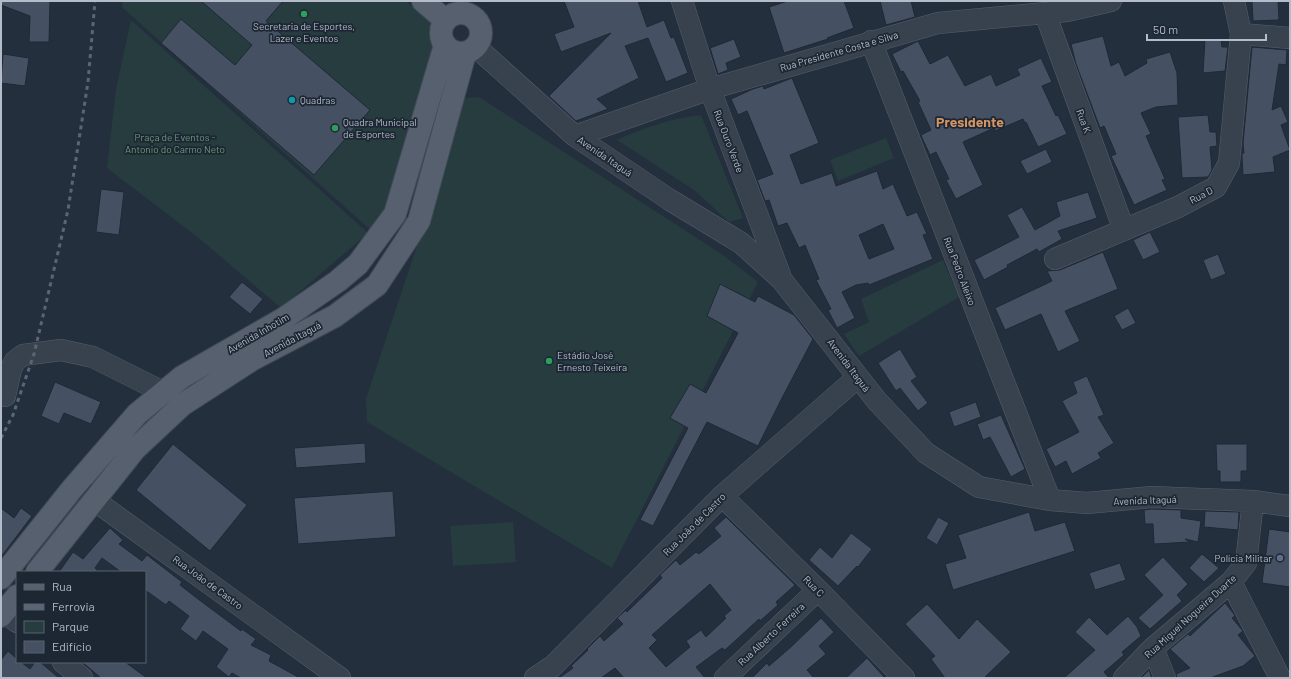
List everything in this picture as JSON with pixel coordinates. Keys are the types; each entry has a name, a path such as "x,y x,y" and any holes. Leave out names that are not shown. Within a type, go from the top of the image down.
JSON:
{"main road":[{"path":"423,1 446,12 441,32 445,45"},
{"name":"Avenida Itaguá","path":"38,571 135,449 182,405 253,359 326,321 377,285 419,221 471,50 482,34 478,21 468,13 446,12"},
{"name":"Avenida Itaguá","path":"445,45 454,52 471,50"},
{"name":"Avenida Inhotim","path":"1,578 76,485 137,414 182,377 283,319 312,300 358,264 395,214 445,45"},
{"path":"312,300 326,321"}],"street":[{"name":"Rua Ouro Verde","path":"682,1 710,89 781,279"},
{"name":"Rua Presidente Costa e Silva","path":"575,136 710,89 871,41 938,23 1020,15 1041,7 1068,11 1111,1"},
{"name":"Rua D","path":"1054,259 1178,207 1216,187 1229,163 1241,34 1234,1"},
{"name":"Rua K","path":"1041,7 1124,230"},
{"path":"1241,34 1290,38"},
{"name":"Rua Pedro Aleixo","path":"871,41 1050,500"},
{"name":"Avenida Itaguá","path":"471,50 575,136 670,200 741,242 781,279 877,402 926,453 978,486 1050,500 1087,502 1152,497 1253,501 1290,506"},
{"path":"5,396 11,369 15,361 23,355 61,350 93,357 163,392"},
{"name":"Rua João de Castro","path":"535,678 553,666 722,496 858,377"},
{"name":"Rua João de Castro","path":"76,485 94,500 340,678"},
{"name":"Rua C","path":"722,496 818,590 904,678"},
{"name":"Rua Miguel Nogueira Duarte","path":"1124,678 1153,648 1231,582 1246,562 1253,501"},
{"path":"1231,582 1280,678"},
{"name":"Rua Alberto Ferreira","path":"724,678 818,590"},
{"path":"1153,648 1166,678"},
{"path":"65,663 82,678"}],"green space":[{"name":"Quadra Municipal de Esportes","path":"122,1 406,1 437,28 436,39 438,49 388,207 374,233 123,8"},
{"name":"Praça de Eventos - Antonio do Carmo Neto","path":"131,20 368,233 281,308 200,239 107,168 116,89"},
{"name":"Estádio José Ernesto Teixeira","path":"479,97 723,255 758,282 612,568 367,422 366,399 421,234 464,98"},
{"path":"701,115 743,218 729,222 694,190 617,140 658,124 679,118"},
{"path":"886,138 894,158 838,181 830,160"},
{"path":"943,260 959,297 859,356 844,334 869,322 861,299"},
{"path":"513,522 516,562 453,566 450,526"}],"building":[{"path":"1,1 50,1 49,42 29,42 30,16 1,5"},
{"name":"Quadras","path":"201,1 283,1 266,21 370,110 314,175 161,43 181,19 235,65 252,45"},
{"path":"564,1 638,1 647,27 664,20 671,38 674,37 688,73 666,82 648,38 625,46 639,78 597,99 608,109 576,121 549,96 611,33 561,52 554,34 574,27"},
{"path":"788,1 844,1 854,28 827,38 828,39 784,53 769,7"},
{"path":"880,1 911,1 915,17 886,25"},
{"path":"1252,1 1278,1 1279,20 1253,21"},
{"path":"1103,36 1111,66 1119,62 1125,76 1147,63 1146,59 1170,52 1177,73 1178,105 1156,107 1141,113 1151,134 1146,136 1165,179 1162,180 1167,190 1134,205 1111,156 1116,154 1104,126 1100,128 1076,64 1071,44"},
{"path":"734,39 741,57 726,63 728,70 718,74 710,48"},
{"path":"1205,39 1221,40 1222,47 1228,47 1225,71 1203,73"},
{"path":"918,41 930,64 948,55 965,86 991,74 996,86 1020,75 1017,69 1041,58 1052,82 1042,86 1056,116 1058,115 1067,134 1038,147 1026,122 1025,123 1023,119 995,131 994,128 963,142 983,185 956,199 946,180 949,179 936,152 930,155 921,135 931,130 918,102 920,101 903,71 901,72 892,54"},
{"path":"1252,47 1287,50 1286,65 1279,64 1272,110 1281,106 1288,122 1281,125 1290,150 1273,157 1275,172 1243,175 1242,153 1244,153 1243,143"},
{"path":"3,54 29,58 25,86 1,83"},
{"path":"792,78 819,143 790,155 801,184 832,173 836,186 877,171 883,189 893,184 907,216 917,212 927,234 923,235 933,259 869,285 868,283 856,285 842,292 855,318 837,328 828,310 831,309 816,280 819,279 805,245 799,248 787,223 778,226 769,200 765,201 757,180 773,174 747,111 738,115 731,99 753,89 763,86 764,89","holes":["883,224 894,249 869,259 859,235"]},
{"path":"1208,115 1210,132 1216,132 1217,146 1210,147 1212,170 1208,177 1182,178 1178,117"},
{"path":"1046,149 1052,162 1027,174 1020,161"},
{"path":"101,189 124,192 119,235 96,232"},
{"path":"1088,192 1097,218 1058,231 1062,239 1039,252 1037,249 1007,265 1008,267 984,280 974,260 1019,237 1007,215 1022,207 1035,230 1060,216 1056,202"},
{"path":"1150,232 1160,252 1143,260 1133,240"},
{"path":"1103,252 1118,289 1065,311 1080,341 1058,352 1041,314 1005,330 995,308 1052,281 1047,271 1060,270"},
{"path":"1218,254 1226,274 1211,280 1203,260"},
{"path":"242,282 263,299 250,314 229,297"},
{"path":"720,284 755,302 758,296 794,315 813,339 758,446 707,422 653,526 640,520 688,428 670,418 690,384 706,393 738,333 707,316"},
{"path":"1128,308 1136,323 1122,330 1114,316"},
{"path":"900,349 917,377 911,381 928,403 918,411 900,388 896,391 878,363"},
{"path":"1087,376 1104,415 1098,417 1114,443 1098,453 1101,458 1072,474 1066,461 1055,467 1046,449 1079,432 1062,401 1077,393 1073,382"},
{"path":"55,382 101,402 91,424 64,413 59,424 41,416"},
{"path":"976,402 981,417 954,427 949,412"},
{"path":"1001,415 1025,469 1011,477 990,437 983,440 977,424"},
{"path":"365,443 366,463 296,468 294,448"},
{"path":"173,444 247,505 210,551 136,490"},
{"path":"1216,444 1247,444 1247,471 1241,471 1241,482 1220,482 1220,471 1217,471"},
{"path":"393,491 396,537 298,544 294,498"},
{"path":"1,508 14,518 21,508 32,516 1,557"},
{"path":"1144,510 1181,510 1181,518 1201,521 1198,542 1185,539 1190,542 1154,544 1153,524 1145,524"},
{"path":"1205,511 1239,512 1238,530 1204,527"},
{"path":"1029,512 1035,531 1065,522 1075,551 953,590 945,564 966,558 958,535"},
{"path":"726,517 795,585 776,602 778,605 760,621 759,619 725,650 722,648 696,667 705,678 624,678 615,668 601,678 559,678 573,668 571,666 600,636 604,641 623,624 617,618 626,610 627,612 662,578 660,575 676,560 680,565 696,552 699,554 721,536 714,528","holes":["710,584 731,610 724,616 726,618 706,637 701,630 686,641 690,647 666,667 649,648 657,640 652,635"]},
{"path":"938,517 949,523 937,545 926,538"},
{"path":"110,528 123,540 119,544 142,561 147,555 182,582 180,585 198,599 241,631 242,629 256,639 251,645 271,655 269,661 300,678 241,678 232,673 229,677 216,667 228,649 203,631 196,641 180,629 189,616 169,601 166,605 146,591 146,571 120,571 102,558 95,568 98,571 60,571 73,552 83,559"},
{"path":"1269,529 1290,532 1290,587 1262,583"},
{"path":"851,533 872,549 858,567 857,566 838,586 809,560 820,547 832,558"},
{"path":"1202,554 1219,568 1204,582 1189,568"},
{"path":"1163,557 1188,584 1177,595 1182,601 1150,629 1138,618 1163,595 1144,575"},
{"path":"1120,563 1126,580 1095,590 1089,573"},
{"path":"1225,603 1235,616 1232,618 1243,631 1238,635 1255,656 1243,666 1210,678 1177,678 1176,674 1190,668 1170,649 1188,634 1190,636"},
{"path":"927,604 959,639 977,619 1011,652 984,678 945,678 931,659 935,656 905,624"},
{"path":"1128,616 1137,627 1141,636 1122,652 1124,655 1104,672 1109,678 1064,678 1095,650 1075,632 1089,617 1107,635"},
{"path":"821,618 834,632 819,646 826,654 807,670 814,678 752,678 767,663 769,666 792,646"},
{"path":"8,651 16,658 16,663 22,663 30,669 34,663 41,663 59,678 1,678 1,660"},
{"path":"867,658 885,678 846,678"},
{"path":"83,663 126,663 147,678 101,678"},
{"path":"1149,670 1152,678 1141,678"}],"railway":[{"path":"1,438 13,415 34,354 68,210 88,82 95,1"}],"place":[{"name":"Secretaria de Esportes, Lazer e Eventos","path":"304,14"},
{"name":"Quadras","path":"292,100"},
{"name":"Quadra Municipal de Esportes","path":"335,128"},
{"name":"Estádio José Ernesto Teixeira","path":"549,361"},
{"name":"Polícia Militar","path":"1280,558"}],"district":[{"name":"Presidente","path":"970,121"}]}
